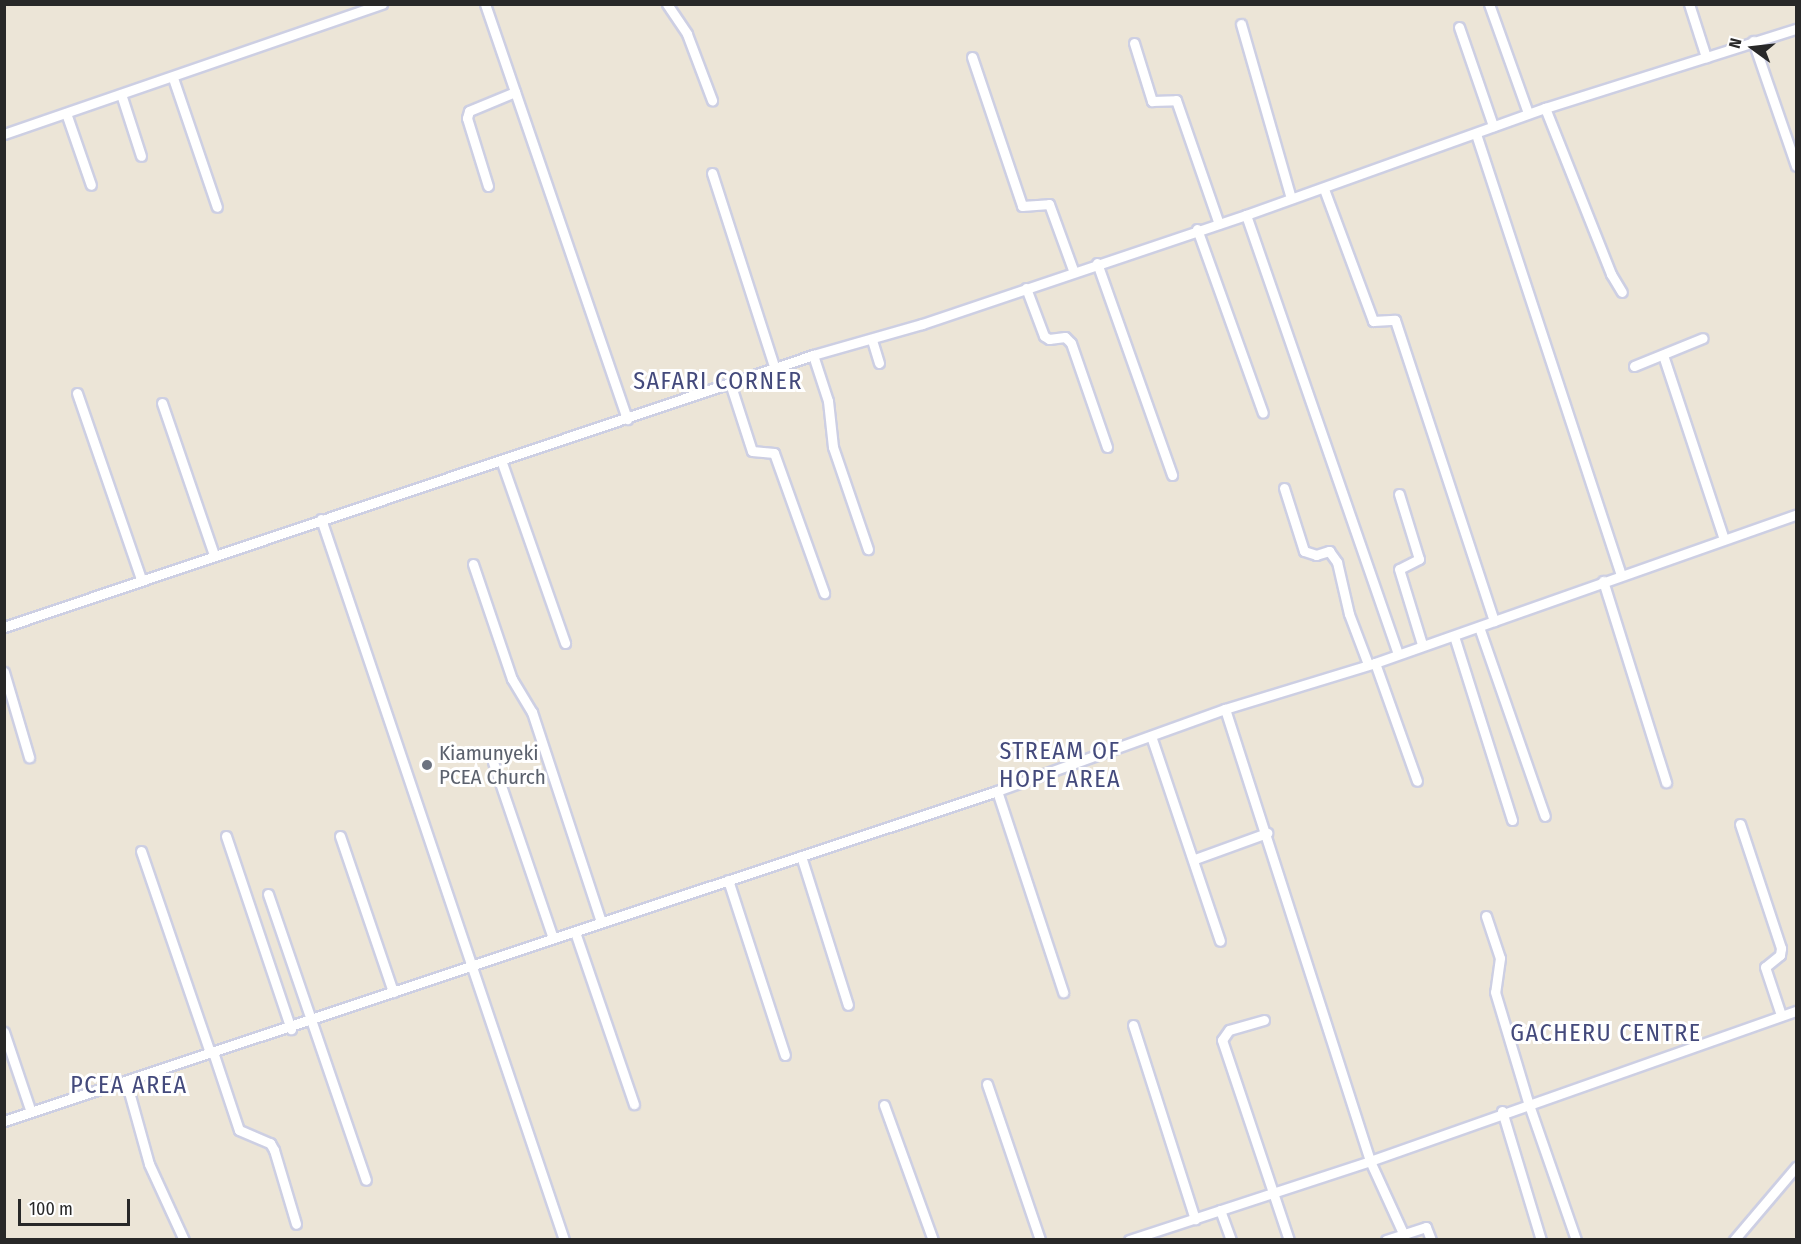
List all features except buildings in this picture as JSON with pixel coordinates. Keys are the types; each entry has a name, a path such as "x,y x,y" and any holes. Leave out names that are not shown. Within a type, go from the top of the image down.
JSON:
{"street":[{"path":"4,134 173,78 382,4"},
{"path":"485,4 627,418"},
{"path":"667,4 687,34 712,100"},
{"path":"1489,4 1528,113"},
{"path":"1689,4 1706,57"},
{"path":"1241,24 1291,198"},
{"path":"1460,27 1493,126"},
{"path":"4,627 141,579 813,355 872,340 1073,270 1324,189 1528,113 1797,28"},
{"path":"1753,41 1797,166"},
{"path":"1134,43 1152,101 1176,100 1219,224"},
{"path":"972,57 1022,206 1049,204 1073,270"},
{"path":"173,78 217,207"},
{"path":"488,186 467,118 469,111 515,92"},
{"path":"121,94 141,156"},
{"path":"1545,108 1622,292"},
{"path":"66,113 91,185"},
{"path":"1476,134 1621,574"},
{"path":"712,173 775,369"},
{"path":"1324,189 1373,321 1395,320 1494,621"},
{"path":"1246,215 1398,653"},
{"path":"1197,229 1263,413"},
{"path":"1097,263 1172,475"},
{"path":"1026,288 1044,336 1049,339 1065,337 1071,343 1107,447"},
{"path":"1634,366 1703,338"},
{"path":"872,340 879,363"},
{"path":"813,355 828,401 833,447 868,549"},
{"path":"1663,355 1724,539"},
{"path":"730,383 752,451 774,453 824,593"},
{"path":"76,393 141,579"},
{"path":"162,403 214,555"},
{"path":"501,460 565,643"},
{"path":"1284,488 1304,551 1316,555 1329,551 1337,562 1349,614 1371,663 1417,782"},
{"path":"1399,494 1419,559 1399,569 1422,644"},
{"path":"4,1121 126,1080 291,1029 311,1019 997,791 1225,709 1371,663 1422,644 1454,636 1621,574 1797,515"},
{"path":"321,519 564,1239"},
{"path":"473,564 512,679 532,712 601,922"},
{"path":"1603,581 1666,782"},
{"path":"1479,627 1545,816"},
{"path":"1454,636 1512,820"},
{"path":"4,672 29,758"},
{"path":"1225,709 1267,833 1370,1161 1403,1233"},
{"path":"1151,736 1196,859 1220,941"},
{"path":"493,762 553,938"},
{"path":"997,791 1063,992"},
{"path":"1740,824 1781,948 1780,955 1765,968 1781,1015"},
{"path":"1196,859 1267,833"},
{"path":"226,836 291,1029"},
{"path":"340,836 393,992"},
{"path":"141,850 240,1130 270,1143 296,1224"},
{"path":"801,856 848,1005"},
{"path":"728,880 786,1055"},
{"path":"268,894 366,1180"},
{"path":"1486,916 1500,958 1496,992 1528,1102 1576,1239"},
{"path":"575,932 634,1104"},
{"path":"1129,1239 1154,1235 1220,1210 1370,1161 1502,1111 1797,1011"},
{"path":"1264,1020 1229,1030 1222,1040 1289,1239"},
{"path":"1133,1025 1195,1219"},
{"path":"4,1032 31,1112"},
{"path":"126,1080 149,1164 184,1239"},
{"path":"987,1084 1041,1239"},
{"path":"884,1105 933,1239"},
{"path":"1502,1111 1541,1239"},
{"path":"1734,1239 1797,1167"},
{"path":"1220,1210 1231,1239"},
{"path":"1386,1239 1426,1227 1431,1239"}],"place":[{"name":"Kiamunyeki PCEA Church","path":"427,765"}],"district":[{"name":"SAFARI CORNER","path":"718,382"},
{"name":"STREAM OF HOPE AREA","path":"1060,766"},
{"name":"GACHERU CENTRE","path":"1606,1034"},
{"name":"PCEA AREA","path":"129,1086"}]}
